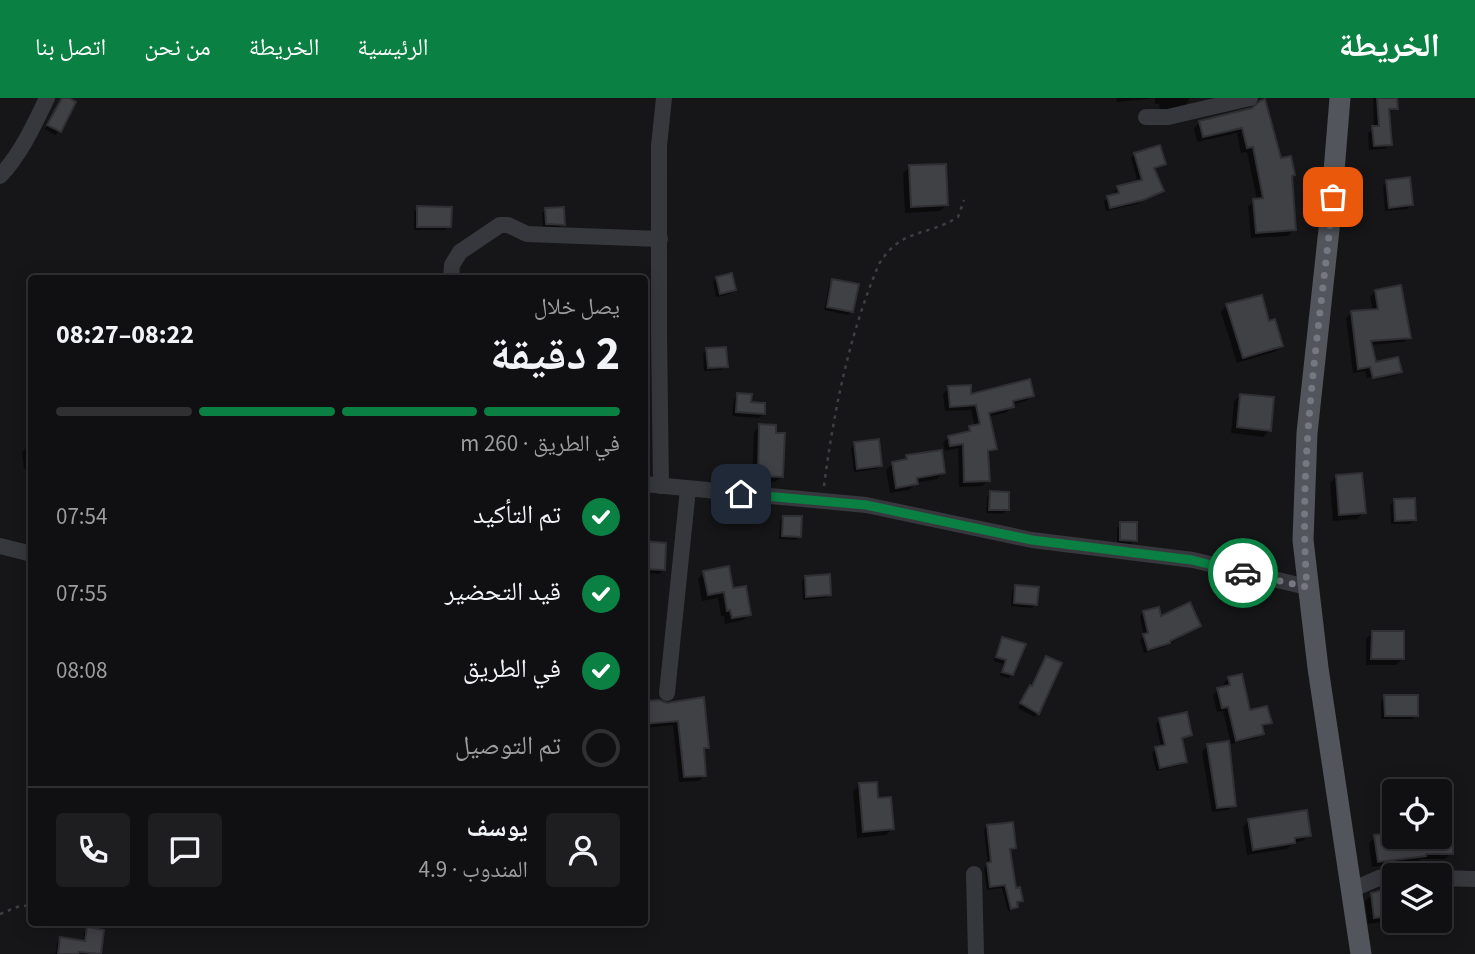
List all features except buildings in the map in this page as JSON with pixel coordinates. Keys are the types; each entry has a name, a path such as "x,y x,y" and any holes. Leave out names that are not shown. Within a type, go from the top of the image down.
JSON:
{"main road":[{"path":"1340,98 1307,433 1303,540 1307,587 1361,954"}],"street":[{"path":"0,176 31,131 47,98"},
{"path":"661,486 659,146 664,98"},
{"path":"1146,117 1168,117 1250,98"},
{"path":"451,275 452,265 460,252 499,225 509,225 527,234 660,239"},
{"path":"648,484 822,500 899,510 1032,540 1192,560 1307,587"},
{"path":"667,693 688,489"},
{"path":"0,546 28,553"},
{"path":"974,874 976,954"},
{"path":"1351,890 1382,878"},
{"path":"1452,879 1475,880"}],"path":[{"path":"822,500 833,423 848,356 879,264 887,251 908,236 958,217 964,200"},
{"path":"0,914 28,906"}],"way so far":[{"path":"1243,573 1307,587 1303,540 1307,433 1333,197"}],"route":[{"path":"741,494 822,500 899,510 1032,540 1094,550 1192,560 1243,573"}]}
